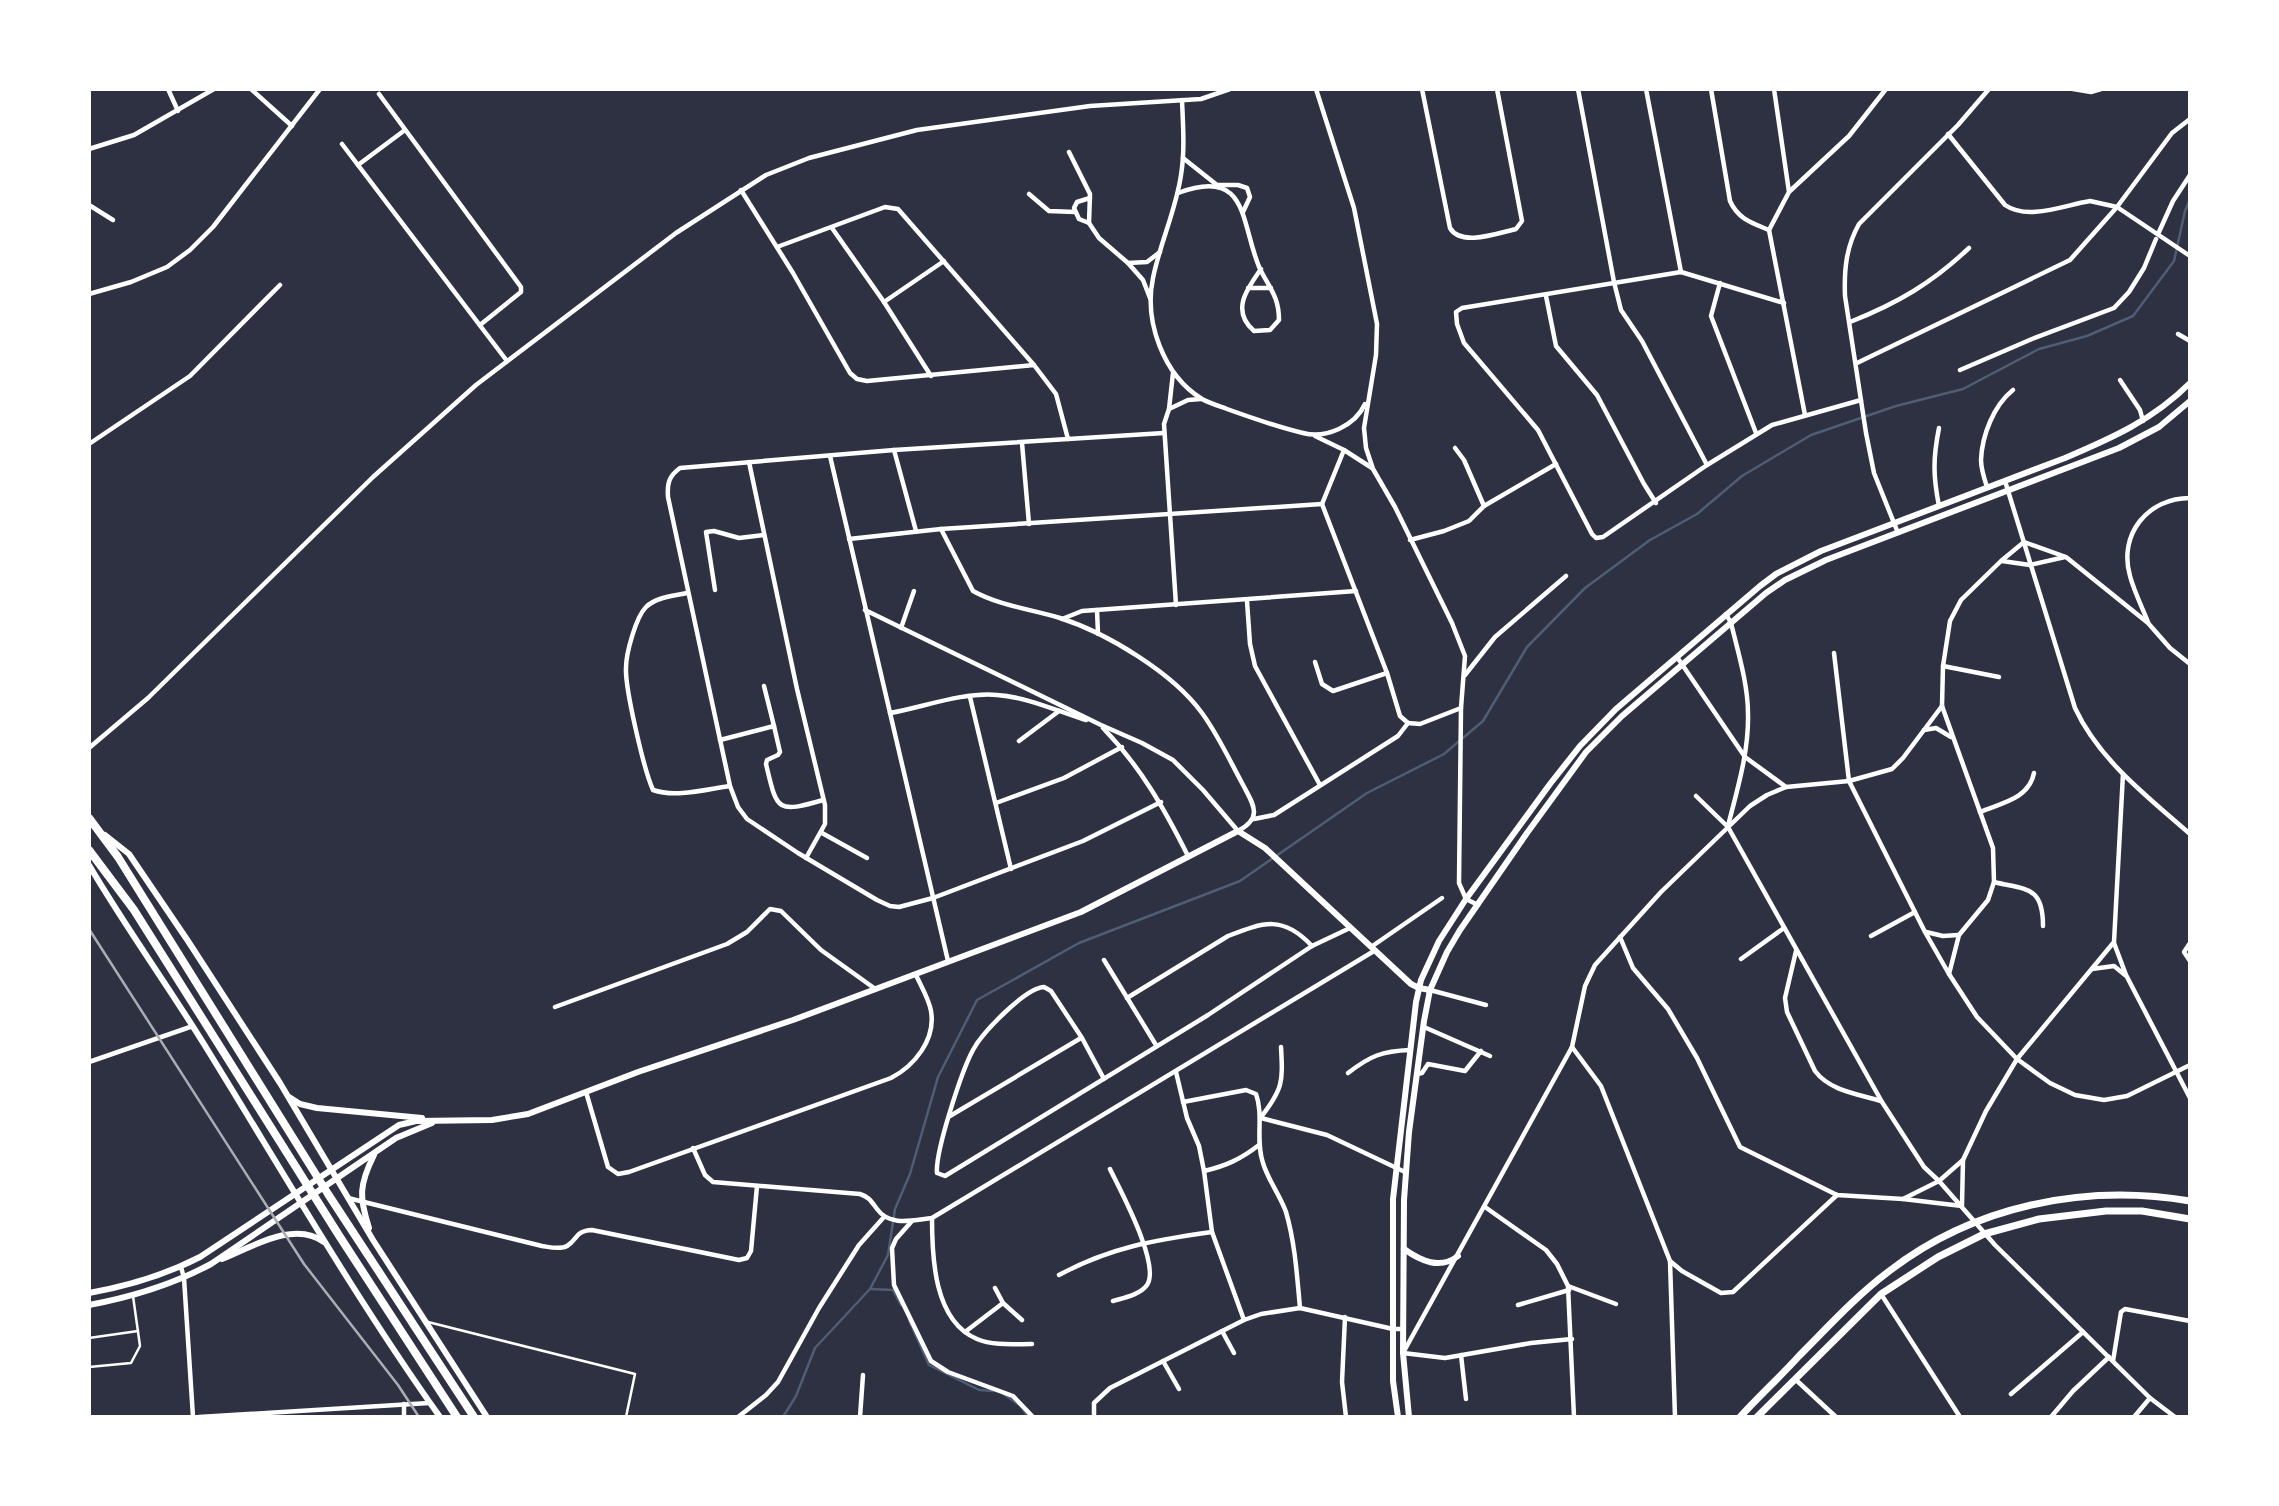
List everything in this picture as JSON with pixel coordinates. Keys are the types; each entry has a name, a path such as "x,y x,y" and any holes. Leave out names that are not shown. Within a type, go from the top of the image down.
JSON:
{"highway":[{"path":"89,818 118,857 328,1194 474,1417"},
{"path":"89,850 134,910 365,1278 457,1417"}],"main road":[{"path":"1398,1417 1393,1381 1393,1199 1419,988 1439,941 1466,899 1550,784 1580,746 1616,709 1726,614 1787,568 1821,551 2065,458 2144,422 2190,383"},
{"path":"1409,1417 1403,1353 1405,1172 1416,1074 1430,990 1447,952 1586,752 1622,716 1785,580 1826,560 2119,448 2159,427 2190,401"},
{"path":"98,830 129,855 188,941 288,1097 424,1322 487,1417"},
{"path":"89,1293 115,1288 181,1266 200,1256 399,1125 416,1121 492,1120 528,1114 793,1020 1081,912 1238,831 1265,848 1372,949 1419,988 1430,990"},
{"path":"89,865 388,1341 440,1417"},
{"path":"288,1097 300,1104 317,1108 416,1117 434,1122"},
{"path":"211,1264 405,1132 434,1122"},
{"path":"373,1240 361,1201 363,1179 374,1153"},
{"path":"1740,1417 1866,1290 1935,1241 1976,1222 2028,1205 2083,1197 2143,1195 2190,1201"},
{"path":"1757,1417 1881,1294 1938,1257 1984,1234 2039,1219 2106,1211 2142,1211 2190,1219"},
{"path":"89,1305 133,1296 184,1278 211,1264 292,1233 311,1234 328,1245"},
{"path":"1404,1249 1419,1260 1436,1263 1451,1261 1458,1256"}],"street":[{"path":"168,89 178,111"},
{"path":"89,149 134,135 214,89"},
{"path":"251,89 292,126"},
{"path":"89,748 148,698 373,477 476,385 676,233 766,175 808,158 917,130 1069,109 1201,99 1230,89"},
{"path":"1316,89 1354,208 1377,324 1376,355 1364,428 1366,448 1373,469 1395,507 1465,656 1461,708 1459,883 1466,899 1478,905"},
{"path":"1422,89 1450,228 1456,235 1466,238 1516,229 1522,221 1497,89"},
{"path":"1578,89 1621,310 1642,341 1707,465"},
{"path":"1646,89 1681,272"},
{"path":"1711,89 1735,212 1769,230"},
{"path":"1774,89 1789,192"},
{"path":"1805,415 1769,230 1789,192 1849,136 1886,89"},
{"path":"1898,533 1874,473 1866,433 1844,275 1849,241 1859,224 1989,89"},
{"path":"2073,89 2091,92 2101,89"},
{"path":"89,295 167,267 190,250 213,227 319,90"},
{"path":"379,94 522,290 480,325"},
{"path":"1150,299 1160,251 1178,193 1183,158 1182,100"},
{"path":"1857,363 2070,260 2117,207 2172,133 2190,119"},
{"path":"358,165 405,130"},
{"path":"1948,134 2011,209 2026,213 2090,201 2117,207 2190,256"},
{"path":"342,144 507,361"},
{"path":"1069,152 1090,194 1089,223"},
{"path":"1183,158 1236,199 1243,212 1261,270 1279,306 1279,320 1270,330 1254,331 1245,323 1241,312 1248,288 1261,270"},
{"path":"2159,232 2173,201 2190,175"},
{"path":"1178,193 1198,185 1238,185 1247,188 1250,197 1243,212"},
{"path":"741,190 850,373 857,379 867,381 931,376 1034,365"},
{"path":"1029,194 1049,211 1075,212"},
{"path":"1090,198 1077,202 1075,212 1079,219 1089,223 1099,238 1143,280 1150,299 1153,324 1173,372 1202,399 1253,418 1315,436 1344,450 1373,469"},
{"path":"89,205 113,220"},
{"path":"777,247 885,207 898,209 1034,365 1056,394 1068,439"},
{"path":"832,228 931,376"},
{"path":"1960,370 2114,308 2130,292 2156,239"},
{"path":"1850,322 1910,295 1945,271 1969,248"},
{"path":"1128,263 1147,262 1160,251"},
{"path":"884,302 943,261"},
{"path":"1784,303 1681,272 1456,312 1464,343 1538,430 1596,538 1603,537 1656,503 1756,433 1772,425 1861,400"},
{"path":"1720,283 1711,316 1756,433"},
{"path":"89,444 190,376 280,285"},
{"path":"1248,288 1272,288"},
{"path":"1546,296 1556,346 1597,395 1656,503"},
{"path":"2178,334 2190,341"},
{"path":"1173,372 1164,433 1176,605"},
{"path":"2120,380 2140,410 2144,422"},
{"path":"1987,487 1981,460 1985,438 2004,397 2013,390"},
{"path":"1315,436 1337,430 1359,417 1368,397"},
{"path":"1169,410 1188,400 1202,399"},
{"path":"1939,428 1933,457 1939,506"},
{"path":"1161,802 1083,841 914,904 890,906 806,858 747,819 738,807 730,786 687,593 667,496 667,483 671,474 680,468 894,450 1164,433"},
{"path":"1022,443 1029,524"},
{"path":"1455,448 1464,460 1484,506"},
{"path":"894,450 916,531"},
{"path":"1344,450 1322,504 1387,673 1400,716 1408,723 1420,724 1461,708"},
{"path":"830,456 948,961"},
{"path":"749,462 826,817 822,833 806,858"},
{"path":"1410,540 1469,521 1484,506 1556,464"},
{"path":"2005,481 2075,708 2083,725 2123,774 2190,834"},
{"path":"2148,623 2129,573 2129,550 2133,531 2139,520 2159,503 2175,498 2190,498"},
{"path":"849,539 941,529 1322,504"},
{"path":"941,529 973,591 983,597 1062,619 1098,634 1127,650 1181,689 1218,737 1251,799 1254,819"},
{"path":"715,590 706,532 714,531 739,538 764,535"},
{"path":"2024,542 2066,557 2148,623 2190,664"},
{"path":"1949,974 1959,935 1988,900 1994,882 1993,848 1942,706 1943,666 1950,621 1961,600 2024,542"},
{"path":"2001,561 2030,565 2066,557"},
{"path":"1465,676 1495,637 1566,576"},
{"path":"901,628 914,591"},
{"path":"1062,619 1082,611 1356,592"},
{"path":"687,593 648,604 627,655 625,670 641,749 653,790 691,792 730,786"},
{"path":"1247,601 1250,645 1255,666 1320,785"},
{"path":"865,610 1173,760 1238,831 1254,819 1274,814 1398,736 1408,723"},
{"path":"1097,610 1098,634"},
{"path":"1726,614 1731,623 1747,703 1745,757 1728,827"},
{"path":"1834,653 1849,781 1925,932 1977,1017 2017,1059 2050,1083 2075,1096 2105,1100 2127,1096 2190,1065"},
{"path":"1677,657 1745,757 1786,787"},
{"path":"1315,662 1322,684 1333,691 1387,673"},
{"path":"1943,666 1998,677"},
{"path":"764,686 780,752 767,760 766,764 777,802 784,808 793,809 823,800"},
{"path":"890,713 970,696 995,694 1022,699 1101,725 1122,747 1161,802 1188,856"},
{"path":"970,696 1011,870"},
{"path":"1572,1339 1531,1343 1445,1358 1403,1353 1572,1047 1585,986 1595,965 1661,892 1749,806 1767,794 1786,787 1849,781 1892,769 1942,706"},
{"path":"1019,741 1059,711"},
{"path":"720,740 774,726"},
{"path":"1924,730 1942,730 1951,737"},
{"path":"996,803 1064,778 1122,747"},
{"path":"1980,812 2026,792 2034,773"},
{"path":"2123,774 2114,942 2126,975 2175,1074 2190,1098"},
{"path":"1696,796 1728,827 1882,1101 1924,1167 1940,1181 1984,1234 2150,1398 2175,1417"},
{"path":"822,833 867,858"},
{"path":"1994,882 2031,891 2043,905 2043,926"},
{"path":"693,1148 705,1175 713,1182 860,1194 868,1196 884,1217 890,1219 904,1222 932,1218 1176,1072 1372,949 1442,898"},
{"path":"555,1007 727,944 747,932 771,909 781,911 821,950 874,988"},
{"path":"1871,936 1915,912"},
{"path":"1127,998 1228,936 1268,924 1279,924 1299,933 1312,946"},
{"path":"1104,1079 1082,1038 1051,991 1044,987 1036,988 1016,1003 981,1038 968,1059 936,1171 942,1176 1104,1079 1312,946 1350,928"},
{"path":"1741,959 1784,928"},
{"path":"1925,932 1943,936 1959,935"},
{"path":"1620,937 1633,968 1668,1009 1697,1058 1740,1147 1837,1195 1962,1206"},
{"path":"1903,1199 1940,1181 1963,1160 1986,1111 2017,1059 2114,942"},
{"path":"2190,943 2184,952 2190,961"},
{"path":"1796,950 1786,998 1787,1012 1815,1072 1831,1086 1882,1101"},
{"path":"1104,960 1157,1046"},
{"path":"2092,969 2113,966 2126,975"},
{"path":"586,1092 608,1167 618,1174 629,1172 891,1078 908,1069 919,1057 932,1018 931,1008 916,975"},
{"path":"1430,990 1486,1006"},
{"path":"89,1062 192,1026"},
{"path":"1423,1027 1490,1056"},
{"path":"950,1116 1082,1038"},
{"path":"1261,1118 1280,1089 1281,1047"},
{"path":"1572,1047 1601,1086 1670,1261 1675,1417"},
{"path":"1348,1073 1366,1059 1385,1051 1410,1050"},
{"path":"1416,1074 1422,1073 1428,1064 1465,1071 1481,1051"},
{"path":"1176,1072 1183,1102 1199,1146 1212,1232 1244,1320"},
{"path":"1183,1102 1249,1090 1257,1097 1261,1118 1259,1145 1263,1164 1285,1208 1292,1233 1300,1308"},
{"path":"1261,1118 1327,1135 1405,1172"},
{"path":"1204,1171 1226,1166 1259,1145"},
{"path":"1962,1206 1963,1160"},
{"path":"1110,1168 1144,1242 1149,1282 1142,1290 1113,1301"},
{"path":"348,1198 542,1246 568,1246 582,1231 592,1230 739,1260 747,1258 751,1251 757,1186"},
{"path":"1670,1261 1721,1293 1733,1292 1837,1195"},
{"path":"1485,1207 1546,1250 1557,1264 1569,1288 1574,1417"},
{"path":"738,1417 778,1382 819,1307 859,1245 884,1217"},
{"path":"932,1218 932,1257 938,1287 952,1317 964,1332 980,1340 1032,1344"},
{"path":"912,1221 896,1239 892,1248 894,1285 931,1361 948,1372 1013,1396 1033,1417"},
{"path":"1059,1275 1091,1258 1144,1242 1212,1232"},
{"path":"181,1266 193,1417"},
{"path":"995,1287 1003,1303 1022,1320"},
{"path":"1518,1305 1569,1288 1616,1304"},
{"path":"1881,1294 1960,1417"},
{"path":"964,1332 1003,1303"},
{"path":"1094,1417 1094,1403 1102,1393 1244,1320 1261,1314 1300,1308 1393,1329 1404,1329"},
{"path":"2051,1417 2073,1391 2111,1359 2121,1312 2125,1309 2190,1321"},
{"path":"1345,1317 1342,1382 1346,1417"},
{"path":"1222,1331 1234,1353"},
{"path":"2011,1394 2083,1332"},
{"path":"1461,1356 1466,1399"},
{"path":"1163,1361 1179,1389"},
{"path":"860,1417 863,1375"},
{"path":"1795,1379 1836,1417"},
{"path":"2134,1417 2150,1398"},
{"path":"199,1417 300,1414 404,1403 430,1403"},
{"path":"404,1403 404,1417"}],"lane":[{"path":"89,1367 131,1363 139,1346 133,1296"},
{"path":"424,1322 635,1374 626,1417"},
{"path":"89,1338 138,1331"}],"waterway":[{"path":"783,1417 796,1396 815,1348 870,1289 888,1255 895,1209 910,1174 938,1077 977,1000 1079,943 1240,881 1367,793 1444,754 1483,721 1527,647 1585,588 1650,540 1697,514 1742,476 1811,435 1896,406 1963,389 2039,349 2087,336 2133,316 2174,261 2190,199"},
{"path":"871,1289 893,1290 901,1305"},
{"path":"909,1320 929,1365 979,1390 993,1391"},
{"path":"1005,1395 1021,1406 1028,1417"}],"railway":[{"path":"89,929 304,1264 398,1385 419,1417"}]}
